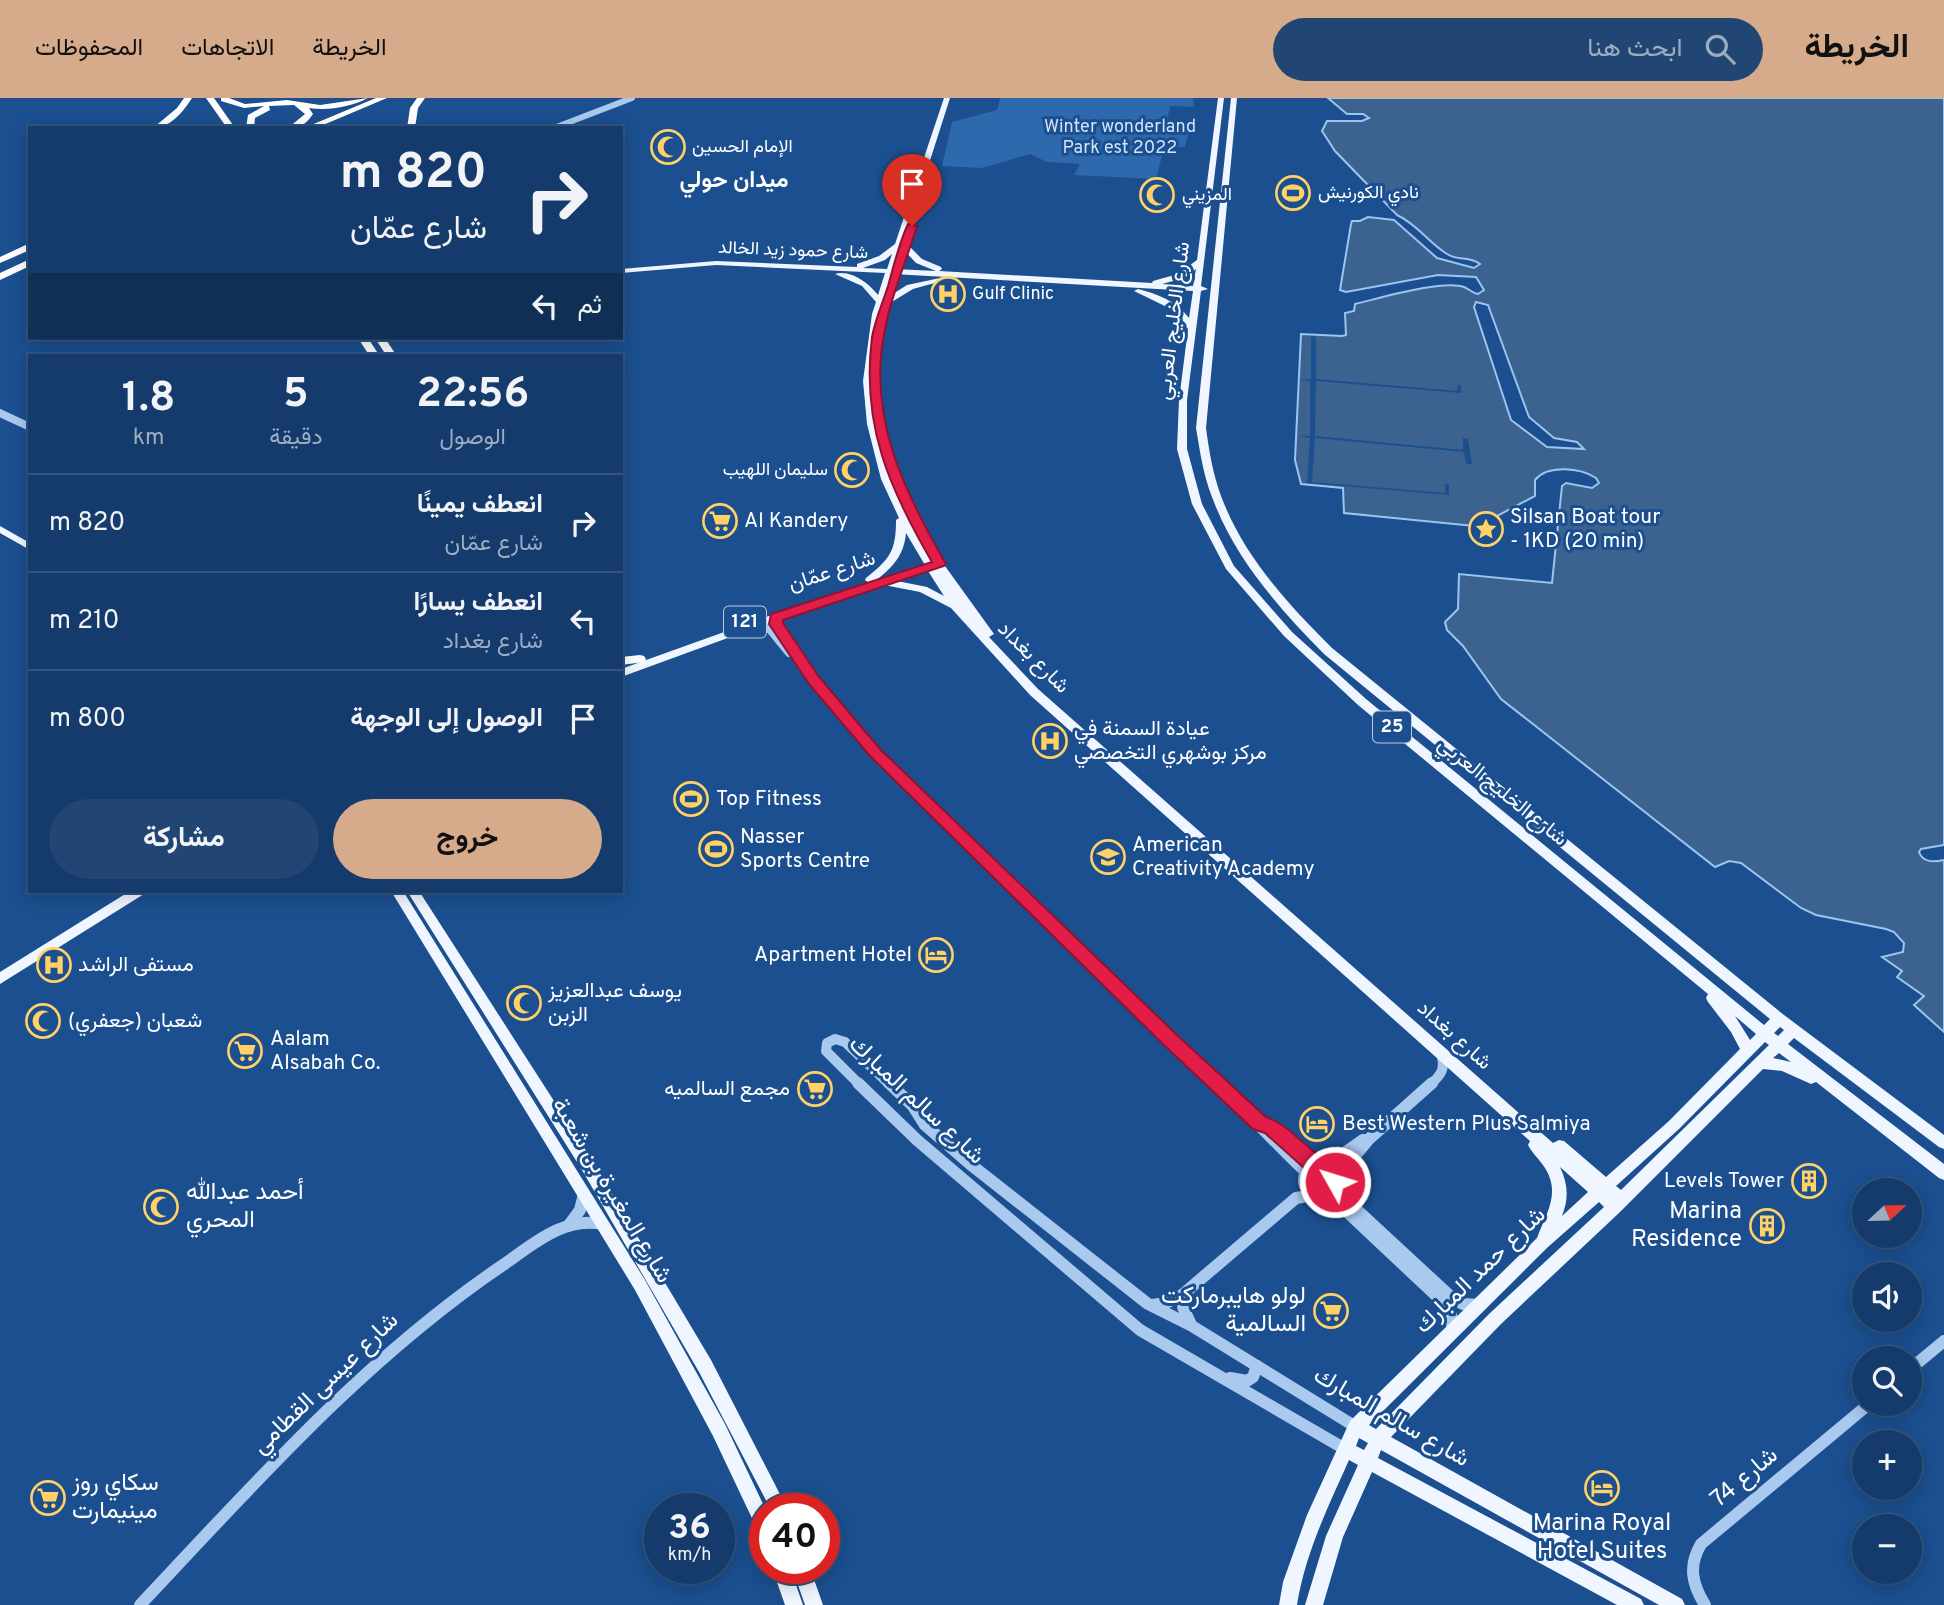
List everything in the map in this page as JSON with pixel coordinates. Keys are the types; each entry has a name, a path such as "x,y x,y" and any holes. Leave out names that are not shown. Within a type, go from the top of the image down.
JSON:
{"highway":[{"path":"159,126 180,110 188,98"},
{"path":"210,98 231,126"},
{"path":"224,98 244,106 290,102 320,107 364,98"},
{"path":"224,98 236,114"},
{"path":"300,126 372,98"},
{"path":"313,126 383,98"},
{"path":"328,126 397,98"},
{"path":"411,126 414,108 421,98"},
{"path":"246,126 251,117 262,109 288,105 307,109 307,118 297,126"},
{"path":"0,263 28,247"},
{"path":"0,263 28,253"},
{"path":"0,276 28,263"},
{"path":"623,663 640,663"}],"main road":[{"name":"شارع بغداد","path":"950,98 883,301 869,354 868,393 880,459 901,514 933,563 972,614 1042,688 1618,1203"},
{"name":"شارع الخليج العربي","path":"1221,98 1191,328 1183,400 1182,449 1197,504 1230,567 1273,619 1362,702 1765,1034 1944,1173"},
{"name":"شارع الخليج العربي","path":"1234,98 1201,428 1205,461 1222,515 1246,558 1293,617 1328,651 1779,1019 1944,1143"},
{"path":"841,271 882,258 902,245 927,265 962,274"},
{"path":"1136,288 1181,276 1199,262"},
{"name":"شارع حمود زيد الخالد","path":"623,273 695,263 962,274 1214,293"},
{"path":"841,271 865,284 883,301 914,286 949,279"},
{"name":"شارع حمود زيد الخالد","path":"893,273 949,279 1136,288"},
{"path":"1136,288 1167,302 1187,318 1191,328"},
{"name":"شارع بغداد","path":"883,301 875,363 875,398 880,431 902,496 957,608 1034,692 1439,1051 1603,1190"},
{"path":"874,582 900,551 901,514"},
{"path":"0,521 28,537"},
{"path":"0,529 28,546"},
{"name":"شارع عمّان","path":"623,672 640,663 933,563"},
{"path":"874,582 917,587 934,593 957,608"},
{"name":"شارع عمّان","path":"640,663 874,582"},
{"path":"1273,619 1316,655 1325,656 1328,651"},
{"path":"623,677 640,663"},
{"path":"0,972 124,893"},
{"path":"0,979 137,893"},
{"name":"شارع المغيرة بن شعبة","path":"398,893 584,1194 686,1367 749,1495"},
{"name":"شارع المغيرة بن شعبة","path":"414,893 512,1044 659,1288 705,1366 771,1493"},
{"path":"1693,973 1730,1018 1748,1051"},
{"name":"شارع حمد المبارك","path":"1288,1605 1292,1582 1316,1514 1356,1427 1544,1242 1674,1125 1779,1019"},
{"name":"شارع حمد المبارك","path":"1314,1605 1335,1536 1378,1439 1494,1319 1618,1203 1793,1030"},
{"path":"1759,1063 1777,1063 1839,1091"},
{"path":"1509,1112 1522,1132 1545,1156 1556,1177 1559,1205 1544,1242"},
{"path":"1928,1161 1944,1183"},
{"name":"شارع سالم المبارك","path":"1356,1427 1676,1605"},
{"name":"شارع سالم المبارك","path":"1345,1449 1635,1605"},
{"path":"1456,1508 1455,1500 1458,1494 1468,1491"},
{"path":"787,1584 794,1605"},
{"path":"807,1584 814,1605"}],"street":[{"path":"559,126 632,98"},
{"path":"0,413 28,426"},
{"path":"776,617 778,627 804,668 875,753 1171,1041 1260,1123 1264,1132 1304,1176 1308,1188 1329,1188 1431,1284 1459,1302 1480,1305"},
{"path":"758,624 767,626 794,661 804,668"},
{"name":"شارع سالم المبارك","path":"1345,1449 1140,1330 906,1129 830,1056 826,1051 827,1043 835,1039 845,1042 914,1105 917,1116 925,1125 1148,1304 1192,1326 1356,1427"},
{"path":"1148,1304 1166,1303 1189,1289 1296,1198 1329,1188 1343,1166 1441,1075 1444,1063 1439,1051"},
{"path":"1441,1075 1467,1075"},
{"path":"1260,1123 1272,1127 1301,1155 1331,1172 1329,1188"},
{"path":"1296,1198 1304,1176 1376,1133"},
{"path":"569,1225 580,1210 584,1194"},
{"name":"شارع عيسى القطامي","path":"139,1605 349,1388 407,1336 498,1267 569,1225 589,1221 602,1224"},
{"path":"1431,1284 1448,1309 1453,1321 1453,1333"},
{"path":"1189,1289 1183,1307 1192,1326"},
{"path":"1922,1359 1944,1341"},
{"path":"1216,1374 1247,1381 1253,1377 1257,1366"},
{"name":"شارع 74","path":"1705,1605 1696,1590 1692,1570 1692,1559 1701,1544 1855,1416"}],"green space":[{"name":"Winter wonderland Park est 2022","path":"1000,98 1193,98 1194,107 1170,106 1166,126 1190,128 1185,147 1164,148 1156,179 1074,175 1080,164 1047,162 1030,154 982,168 942,166 952,122 997,110"}],"shaded area":[{"path":"1328,98 1944,98 1944,845 1921,849 1919,852 1926,860 1944,860 1944,1032 1914,1005 1924,996 1897,977 1902,971 1882,957 1903,952 1904,943 1894,932 1816,915 1801,908 1741,863 1729,861 1715,867 1501,699 1463,646 1447,630 1445,622 1458,609 1459,574 1552,583 1562,486 1566,483 1592,488 1599,483 1596,478 1565,469 1541,475 1535,480 1535,496 1493,518 1494,528 1344,513 1343,488 1301,484 1295,460 1301,334 1346,335 1345,313 1354,311 1355,304 1394,294 1454,285 1478,294 1484,290 1476,277 1438,275 1346,292 1340,290 1352,221 1368,217 1394,220 1437,258 1474,268 1480,264 1451,256 1441,250 1411,223 1397,215 1335,151 1322,131 1327,121 1362,121 1369,118 1363,114 1347,114","holes":["1476,302 1488,305 1529,417 1554,438 1577,442 1584,449 1547,447 1511,420 1474,307"]}],"pier":[{"path":"1311,336 1316,337 1316,379 1457,391 1458,385 1461,385 1461,393 1316,381 1315,436 1463,450 1463,438 1468,439 1472,464 1466,464 1464,452 1315,438 1312,482 1445,493 1445,484 1449,485 1449,495 1307,483 1310,438 1298,436 1310,436 1310,381 1299,379 1311,379"}],"place":[{"name":"الإمام الحسين","path":"668,147"},
{"name":"نادي الكورنيش","path":"1293,193"},
{"name":"المزيني","path":"1157,195"},
{"name":"Gulf Clinic","path":"948,294"},
{"name":"سليمان اللهيب","path":"852,470"},
{"name":"Al Kandery","path":"720,521"},
{"name":"Silsan Boat tour - 1KD (20 min)","path":"1486,529"},
{"name":"عيادة السمنة في مركز بوشهري التخصصي","path":"1050,741"},
{"name":"Top Fitness","path":"691,799"},
{"name":"Nasser Sports Centre","path":"716,849"},
{"name":"American Creativity Academy","path":"1108,857"},
{"name":"Apartment Hotel","path":"936,955"},
{"name":"مستفى الراشد","path":"54,965"},
{"name":"يوسف عبدالعزيز الزبن","path":"524,1003"},
{"name":"شعبان (جعفري)","path":"43,1021"},
{"name":"Aalam Alsabah Co.","path":"245,1051"},
{"name":"مجمع السالميه","path":"815,1089"},
{"name":"Best Western Plus Salmiya","path":"1317,1124"},
{"name":"Levels Tower","path":"1809,1181"},
{"name":"أحمد عبدالله المحري","path":"161,1207"},
{"name":"Marina Residence","path":"1767,1226"},
{"name":"لولو هايبرماركت السالمية","path":"1331,1311"},
{"name":"Marina Royal Hotel Suites","path":"1602,1488"},
{"name":"سكاي روز مينيمارت","path":"48,1498"}],"district":[{"name":"ميدان حولي","path":"734,181"}],"route":[{"path":"912,226 878,335 875,398 877,420 894,478 939,564 776,617 776,624 804,668 875,753 1171,1041 1260,1123 1272,1127 1310,1162 1331,1172 1335,1182"}]}
